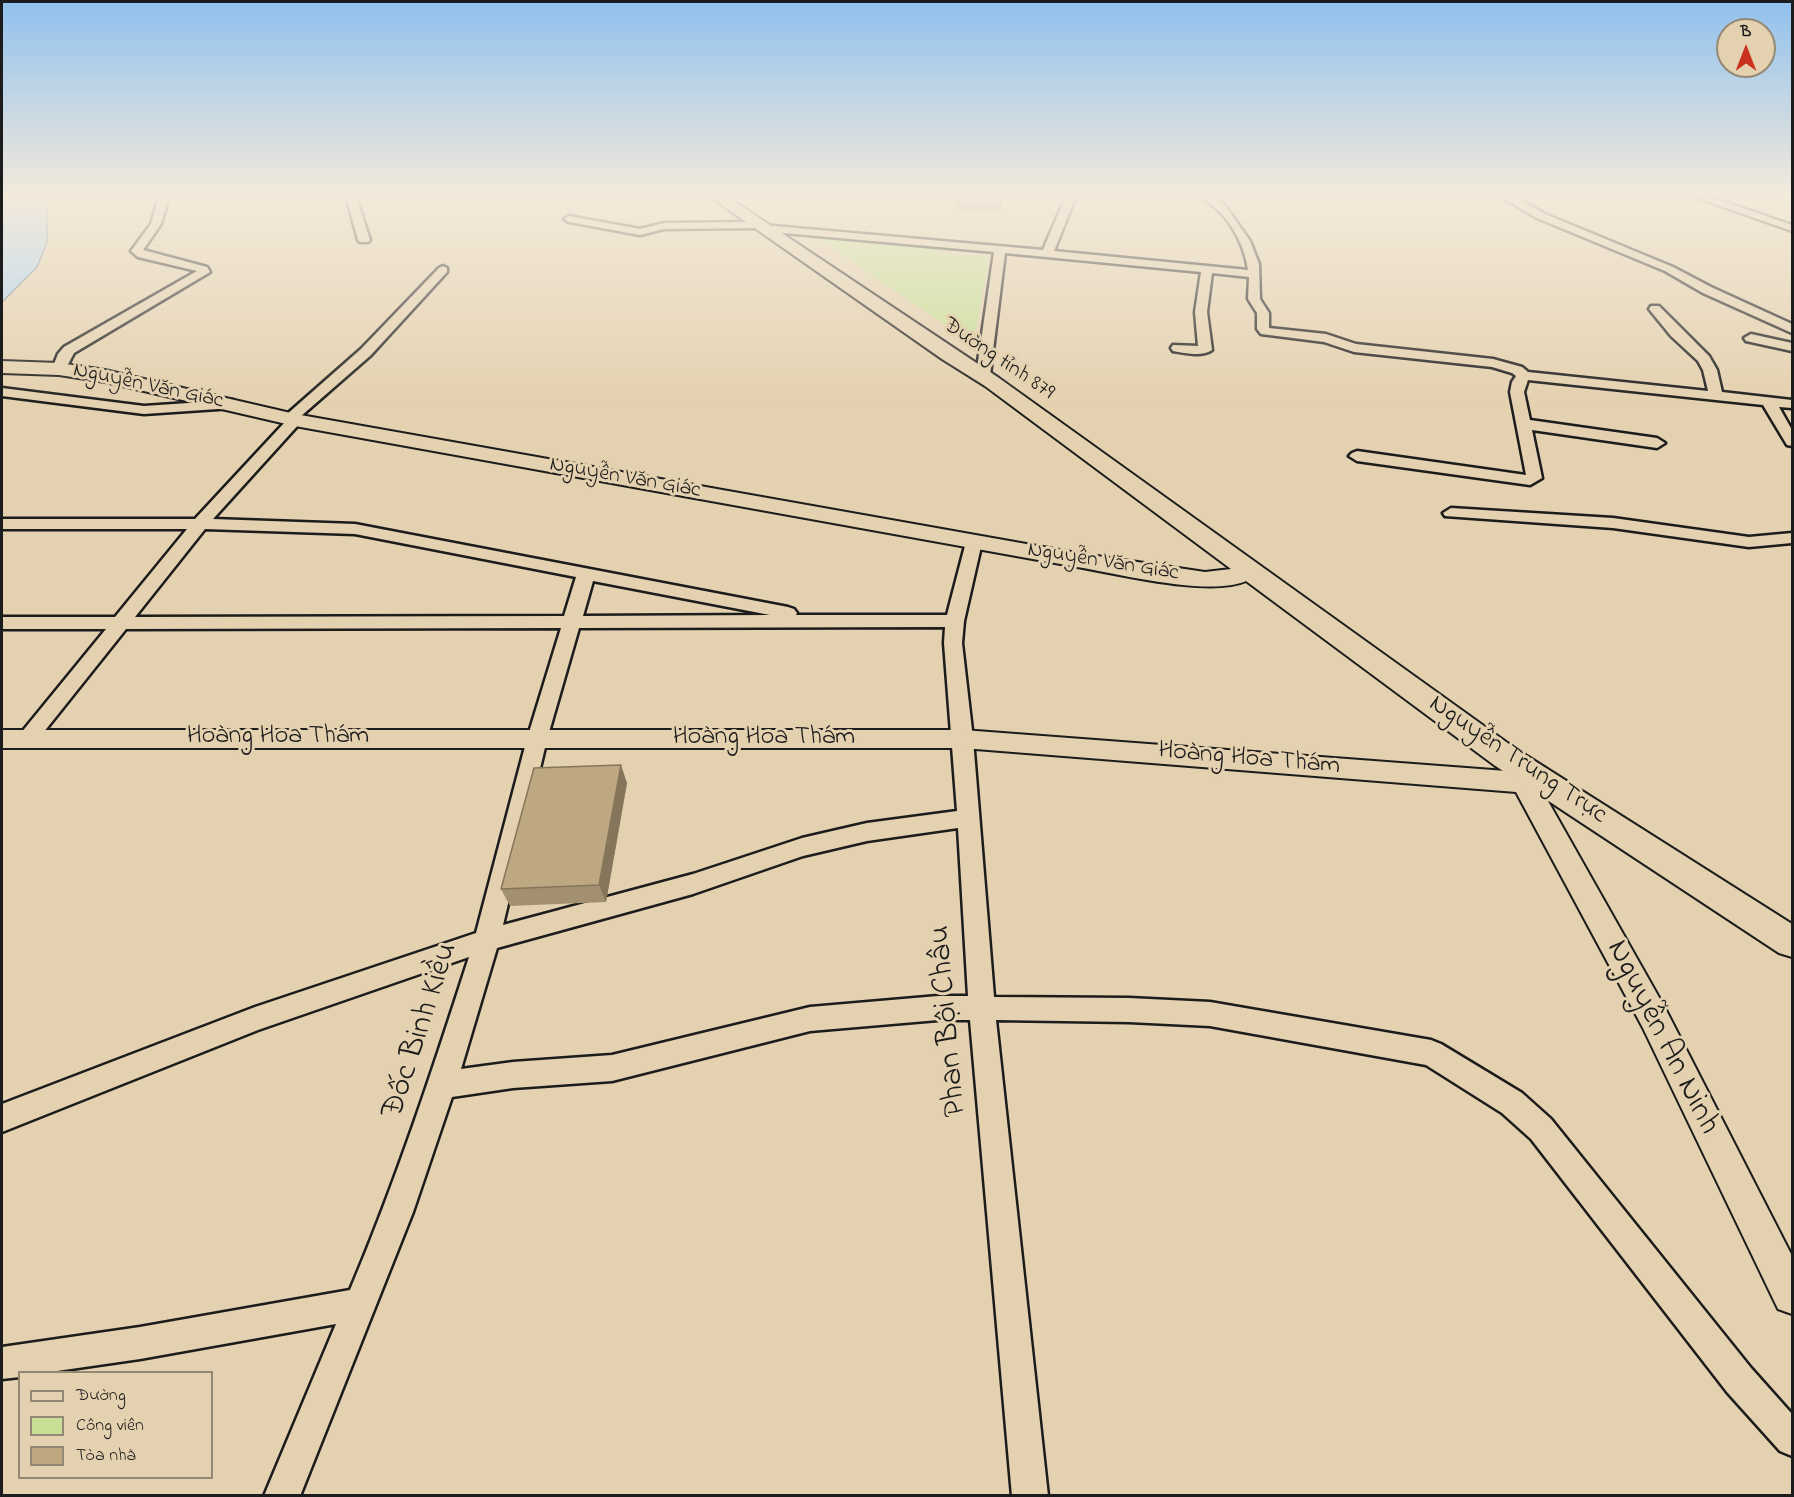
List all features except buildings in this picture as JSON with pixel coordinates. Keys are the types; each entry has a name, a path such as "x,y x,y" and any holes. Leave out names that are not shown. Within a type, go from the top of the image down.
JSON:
{"main road":[{"name":"Đường tỉnh 879","path":"818,266 949,355 983,375 1249,570"},
{"name":"Nguyễn Văn Giác","path":"2,367 59,369 142,383 293,419 974,542 1206,580 1229,579 1249,570"},
{"name":"Nguyễn Trung Trực","path":"1249,570 1505,757 1536,784 1792,942"}],"street":[{"path":"59,369 69,350 204,272 203,269 189,266"},
{"path":"983,375 998,266"},
{"path":"1174,266 1255,274"},
{"path":"1253,266 1255,274 1254,299 1263,313 1263,328 1266,331 1326,338 1354,348 1493,363 1517,370 1524,376 1792,404"},
{"path":"1661,266 1707,290 1792,329"},
{"path":"1178,348 1205,350 1201,312 1207,269"},
{"path":"28,738 200,524 293,419 366,352 443,270"},
{"path":"1655,309 1704,359 1710,370 1716,395"},
{"path":"1751,338 1792,347"},
{"path":"1357,456 1530,480 1534,478 1517,392 1519,382 1524,376"},
{"path":"2,392 144,410 233,404"},
{"path":"1768,401 1792,442"},
{"path":"1524,424 1657,443"},
{"path":"1450,513 1613,524 1749,542 1792,538"},
{"path":"2,524 200,524 355,529 836,622"},
{"name":"Phan Bội Châu","path":"974,542 955,621 953,643 963,739 982,1008 1030,1496"},
{"name":"Đốc Binh Kiều","path":"282,1496 398,1212 442,1085 487,940 537,740 586,574"},
{"path":"2,623 955,621"},
{"name":"Hoàng Hoa Thám","path":"2,739 963,739 1157,752 1536,784"},
{"name":"Nguyễn An Ninh","path":"1536,784 1792,1294"},
{"path":"2,1119 255,1019 487,940 693,884 802,847 867,832 968,818"},
{"path":"442,1085 513,1075 612,1068 810,1019 938,1008 1210,1014 1431,1053 1512,1103 1541,1129 1739,1380 1792,1439"},
{"path":"2,1363 140,1343 361,1304"}],"green space":[{"path":"858,266 987,266 975,334 960,335"}],"water":[{"path":"2,266 37,266 37,267 2,302"}]}
